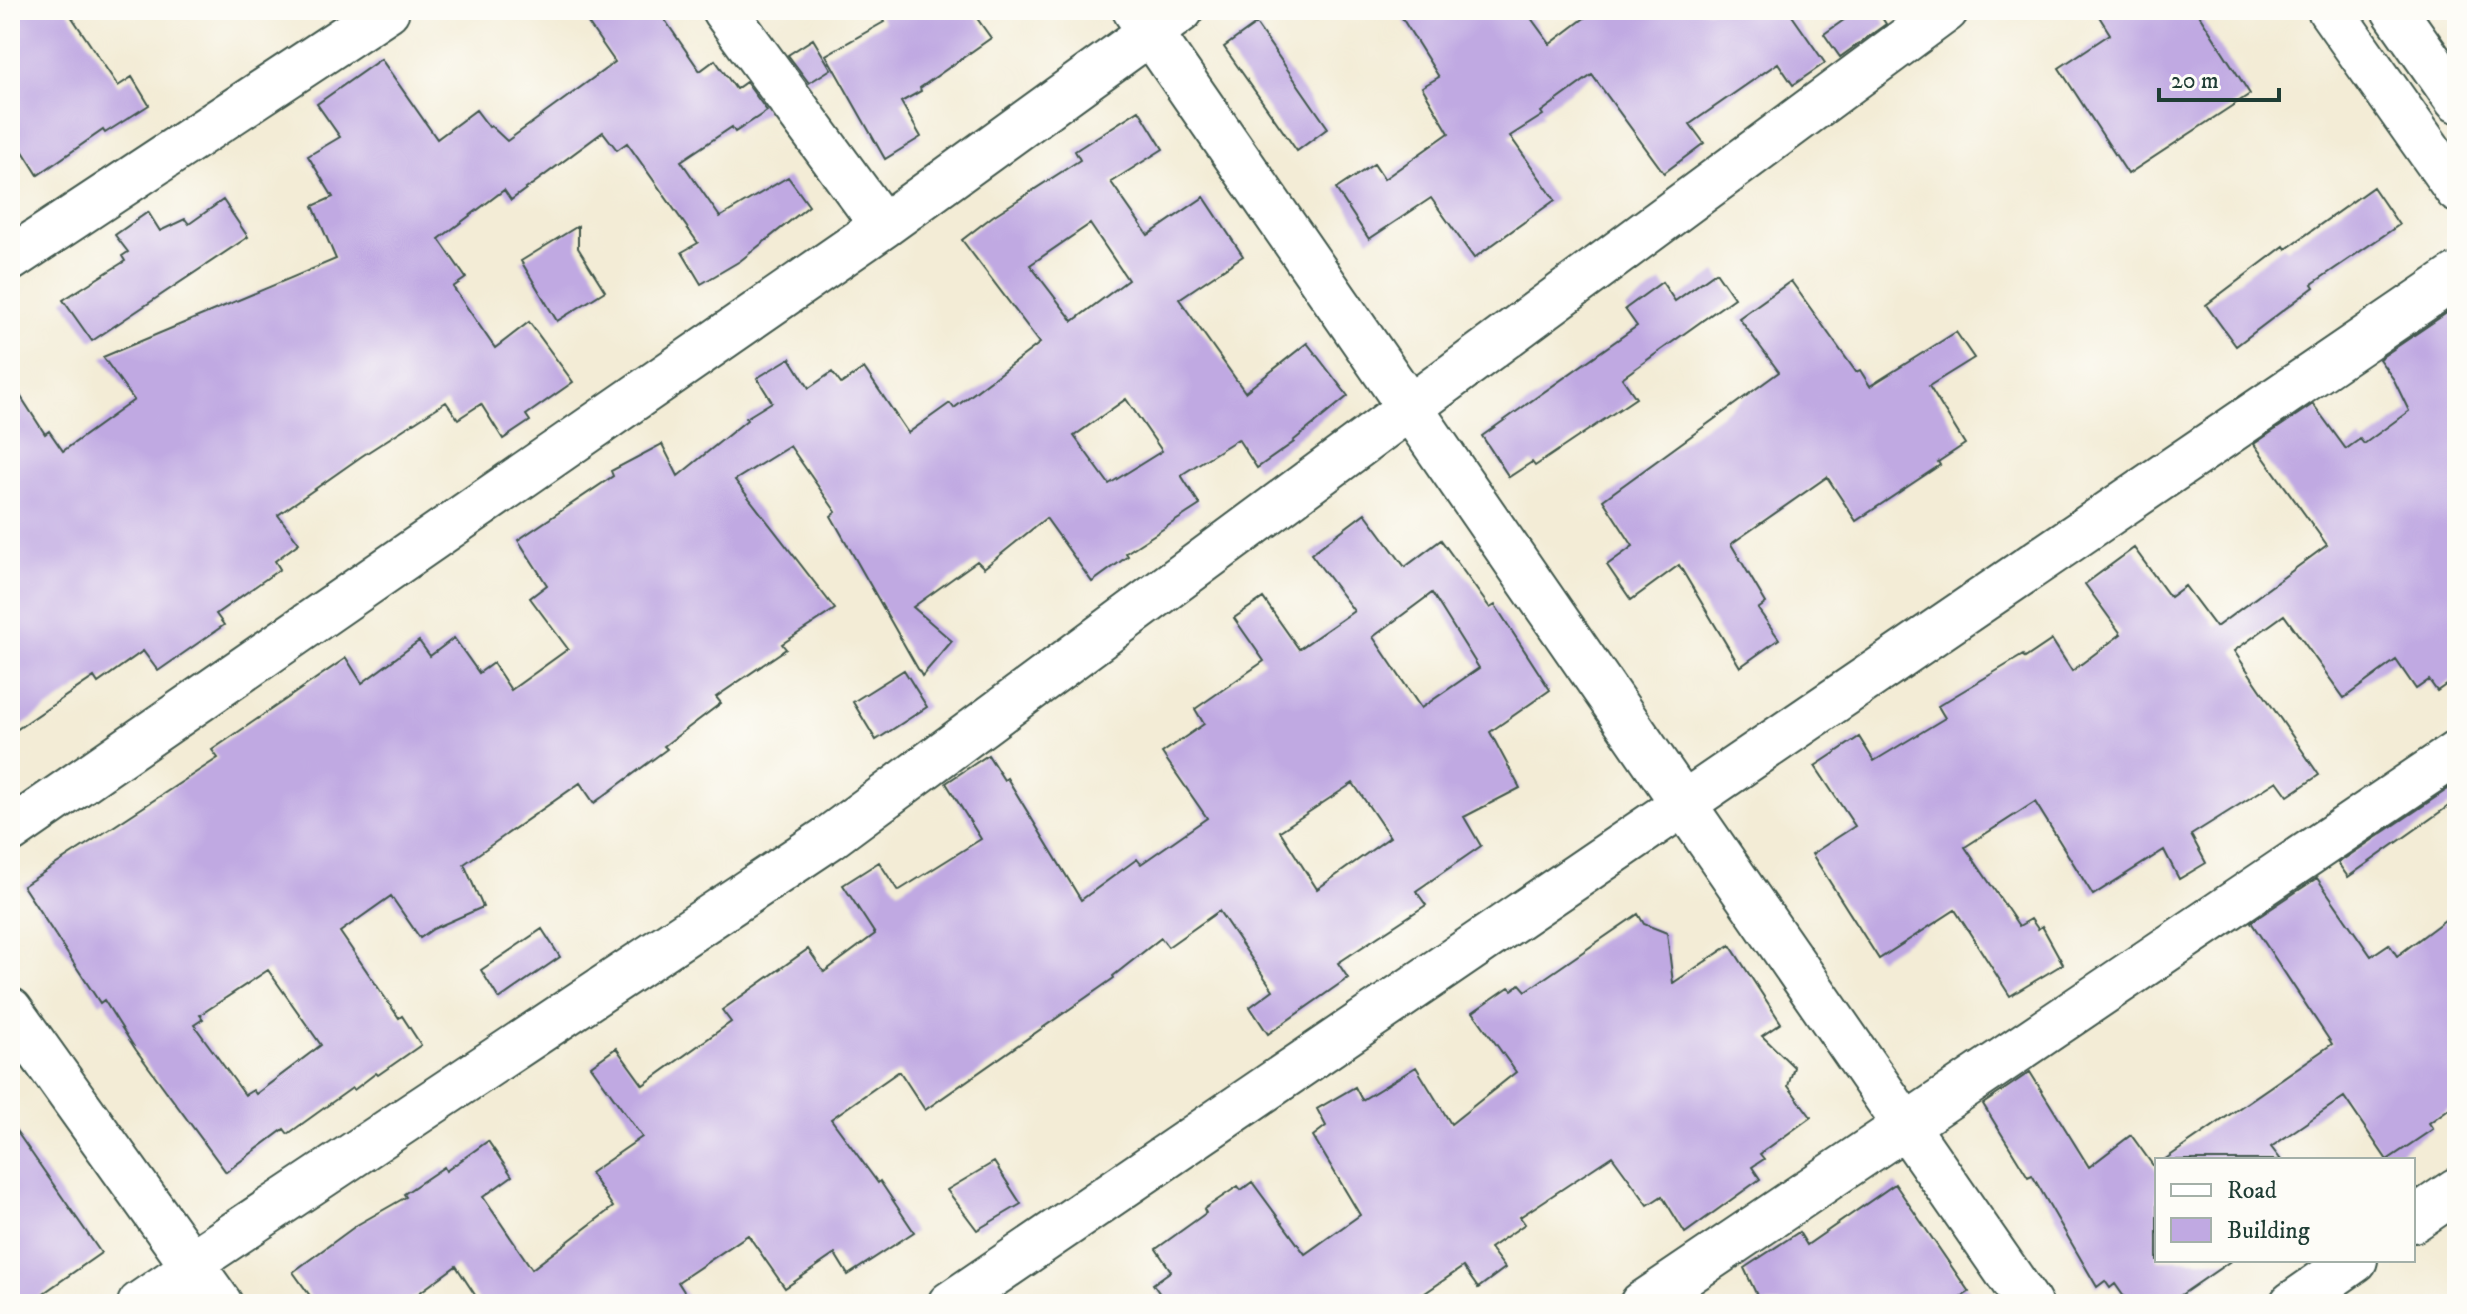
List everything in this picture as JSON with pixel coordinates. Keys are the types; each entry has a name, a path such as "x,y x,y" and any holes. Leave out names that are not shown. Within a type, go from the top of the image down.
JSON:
{"street":[{"path":"10,259 387,10"},
{"path":"724,10 883,226"},
{"path":"174,1288 829,838 1946,10"},
{"path":"2330,10 2457,190"},
{"path":"2394,10 2457,100"},
{"path":"10,831 883,226 1155,18 1408,406 2029,1304"},
{"path":"950,1304 2457,276"},
{"path":"1642,1304 2457,753"},
{"path":"10,1010 174,1288"},
{"path":"10,1051 174,1288 220,1304"},
{"path":"2415,1219 2457,1190"},
{"path":"2292,1304 2352,1262"}],"building":[{"path":"10,10 67,10 118,86 132,77 149,105 105,133 103,130 38,175 10,131"},
{"path":"579,10 658,10 700,71 715,60 736,89 746,82 767,111 735,132 732,127 681,161 720,217 788,177 809,206 740,261 701,284 682,252 698,243 627,143 617,150 603,132 511,200 504,190 439,239 466,278 453,287 495,348 529,322 573,382 526,415 530,421 503,439 481,404 458,419 446,402 278,515 299,543 275,561 280,569 216,614 224,625 158,671 143,651 98,683 94,677 10,734 10,380 45,434 49,431 63,451 134,400 103,357 336,259 313,206 333,197 308,156 340,137 317,104 381,59 437,139 476,110 489,127 507,141 615,62"},
{"path":"876,10 971,10 991,38 920,88 921,91 901,102 921,137 885,159 826,55 884,22"},
{"path":"1397,10 1525,10 1550,44 1595,10 1788,10 1825,63 1793,85 1778,63 1690,124 1704,143 1664,173 1592,75 1541,112 1543,115 1510,136 1555,200 1474,258 1431,198 1369,239 1336,189 1374,164 1384,179 1449,133 1422,87 1439,77"},
{"path":"1858,10 1877,10 1886,24 1840,57 1824,34"},
{"path":"2095,10 2196,10 2250,94 2128,174 2059,68 2110,34"},
{"path":"1256,24 1328,128 1297,151 1224,47"},
{"path":"813,39 831,69 809,83 788,55"},
{"path":"1139,110 1163,149 1111,182 1148,235 1204,197 1243,256 1179,299 1245,392 1307,343 1348,396 1294,442 1257,468 1238,439 1181,475 1200,505 1126,553 1128,556 1092,582 1046,518 984,568 977,561 913,607 952,641 922,676 831,516 836,512 790,446 735,480 835,609 782,644 786,649 716,697 721,703 664,746 667,749 594,803 580,783 464,864 483,907 420,938 391,896 340,932 421,1045 354,1090 352,1088 288,1134 284,1129 226,1172 136,1050 104,1000 100,1003 23,886 218,758 212,750 346,658 362,683 419,641 430,656 454,638 479,673 493,663 511,690 568,649 530,598 547,585 518,540 613,476 611,471 662,444 678,476 746,418 772,402 757,378 790,358 809,388 832,372 841,384 864,368 908,433 950,403 954,408 1040,343 962,240 993,216 1080,160 1075,151","holes":["1090,224 1128,280 1073,321 1030,265","1126,399 1162,451 1109,484 1074,436","268,970 321,1045 256,1094 253,1090 245,1095 194,1025 203,1019 200,1015"]},
{"path":"2373,187 2399,225 2312,284 2314,287 2236,346 2206,305 2284,246 2286,249"},
{"path":"223,200 248,237 92,341 63,300 125,261 122,256 128,252 115,235 148,212 160,231 185,219 189,224"},
{"path":"578,226 578,248 605,291 557,321 521,261"},
{"path":"1716,272 1734,298 1622,378 1636,398 1535,466 1532,462 1509,477 1482,436 1637,326 1625,309 1662,282 1675,301"},
{"path":"1791,281 1856,372 1860,370 1870,386 1956,332 1974,358 1929,386 1965,444 1938,462 1940,465 1856,521 1827,477 1731,544 1766,603 1758,609 1779,639 1740,667 1679,565 1631,600 1607,565 1633,546 1603,500 1779,372 1739,318"},
{"path":"2457,306 2457,677 2437,691 2429,680 2416,689 2396,660 2344,698 2284,615 2234,651 2319,775 2288,796 2277,781 2191,835 2206,863 2179,879 2164,850 2093,895 2035,802 1965,847 2019,926 2031,919 2038,929 2042,926 2063,964 2010,996 1955,910 1879,959 1812,854 1855,826 1815,766 1859,737 1874,761 1945,718 1938,706 2052,640 2072,671 2121,634 2085,584 2134,548 2170,597 2185,586 2216,627 2327,545 2254,444 2313,404 2346,449 2360,439 2364,444 2409,411 2394,380 2379,359"},
{"path":"1365,513 1405,567 1441,540 1490,608 1495,605 1550,690 1490,732 1520,788 1464,817 1481,846 1416,891 1426,905 1338,963 1348,978 1268,1034 1250,1007 1273,990 1219,911 1168,947 1161,938 1114,978 925,1110 898,1072 831,1119 878,1183 880,1181 914,1232 848,1275 835,1254 785,1288 748,1235 678,1282 692,1304 481,1304 456,1266 404,1304 316,1304 293,1272 357,1225 406,1197 404,1194 444,1167 446,1171 488,1141 512,1176 483,1197 532,1269 613,1207 590,1173 642,1137 591,1066 616,1048 643,1085 731,1022 722,1010 808,949 824,972 875,934 843,885 879,862 898,891 981,839 946,783 988,755 1004,780 1007,778 1081,900 1137,859 1141,864 1207,818 1162,753 1204,724 1195,709 1264,661 1234,618 1263,598 1299,649 1354,611 1311,554","holes":["1432,593 1479,668 1421,708 1373,637","1353,783 1390,837 1317,889 1280,831"]},
{"path":"904,670 927,707 876,740 853,702"},
{"path":"2457,783 2457,800 2348,877 2338,863"},
{"path":"2317,878 2371,956 2389,944 2397,956 2457,911 2457,1103 2429,1123 2433,1129 2386,1158 2344,1097 2271,1147 2279,1158 2167,1158 2332,1044 2251,922"},
{"path":"1638,914 1644,924 1667,933 1673,983 1730,945 1781,1023 1762,1036 1794,1067 1788,1086 1811,1117 1760,1154 1764,1159 1752,1167 1760,1179 1685,1233 1662,1196 1648,1205 1612,1156 1520,1217 1525,1224 1490,1248 1505,1268 1478,1288 1463,1267 1409,1304 1167,1304 1153,1284 1171,1271 1156,1249 1206,1213 1204,1209 1238,1186 1241,1190 1252,1182 1305,1254 1360,1215 1313,1136 1326,1126 1317,1109 1355,1087 1362,1100 1416,1067 1451,1124 1516,1072 1473,1012 1509,987 1512,990 1520,984 1526,991"},
{"path":"542,929 560,957 499,999 481,970"},
{"path":"2030,1072 2089,1167 2131,1135 2155,1168 2155,1262 2229,1262 2168,1304 2129,1304 2115,1284 2110,1288 2105,1281 2097,1287 2032,1175 2028,1177 1983,1104"},
{"path":"10,1122 101,1253 28,1304 10,1304"},
{"path":"994,1162 1021,1204 977,1230 947,1190"},
{"path":"1895,1184 1969,1292 1951,1304 1761,1304 1744,1268 1799,1232 1807,1245"}]}
